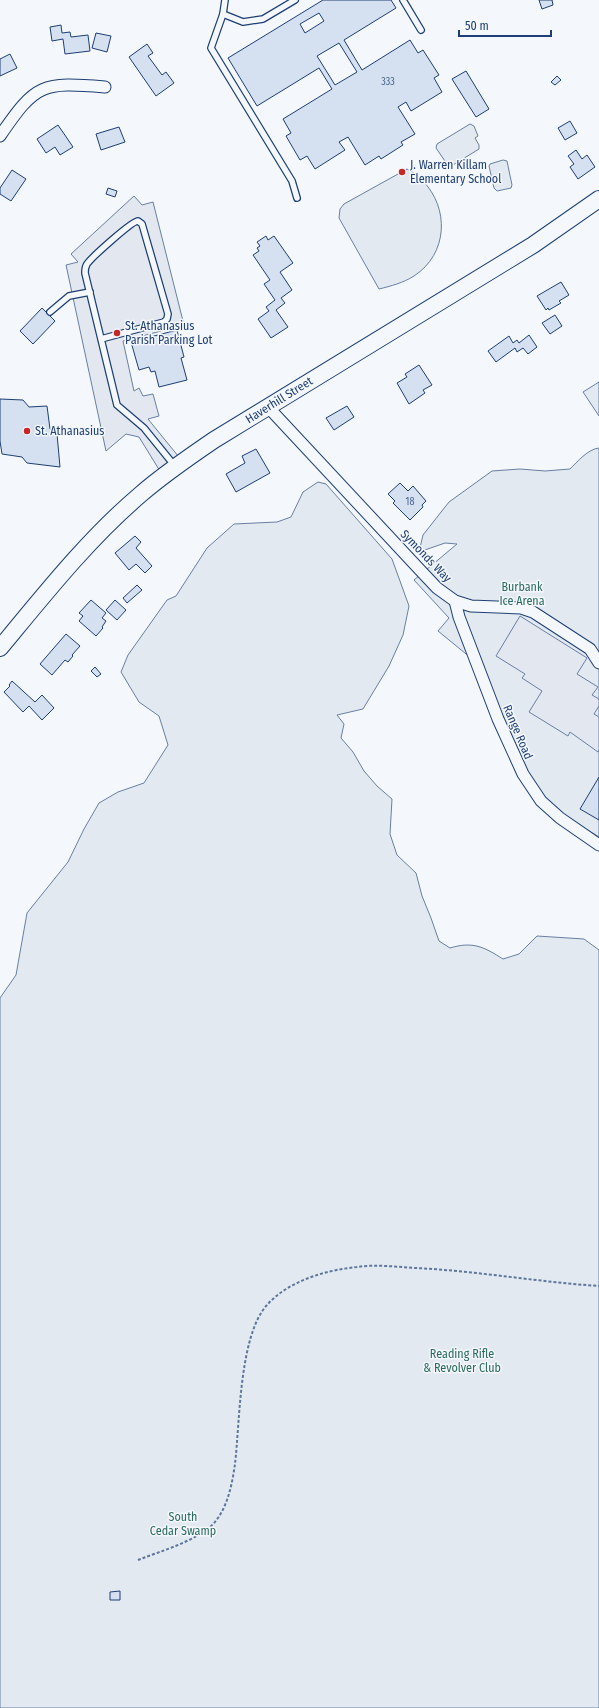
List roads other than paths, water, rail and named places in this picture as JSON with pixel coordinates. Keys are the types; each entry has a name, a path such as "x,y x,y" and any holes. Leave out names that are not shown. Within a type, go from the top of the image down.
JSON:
{"street":[{"path":"0,136 21,106 34,93 66,84 105,87"},
{"name":"Haverhill Street","path":"1,646 112,521 141,494 176,467 214,440 534,245 599,200"},
{"name":"Symonds Way","path":"268,407 437,588 454,601 471,606 514,607 526,609 584,644 593,651 599,663"},
{"name":"Range Road","path":"454,601 498,719 523,774 541,801 566,823 599,845"}],"lane":[{"path":"225,0 223,14 211,48 292,181 297,198"},
{"path":"223,14 242,22 263,19 295,0"},
{"path":"403,0 420,30"},
{"path":"101,339 164,322 168,318 140,221 133,222 87,264 85,271 101,339 117,405 144,428 176,467"},
{"path":"50,312 69,296 90,292"}],"place":[{"name":"J. Warren Killam Elementary School","path":"402,172"},
{"name":"St. Athanasius Parish Parking Lot","path":"117,333"},
{"name":"St. Athanasius","path":"27,431"}],"park label":[{"name":"Burbank Ice Arena","path":"522,594"},
{"name":"Reading Rifle & Revolver Club","path":"462,1361"},
{"name":"South Cedar Swamp","path":"183,1524"}]}
